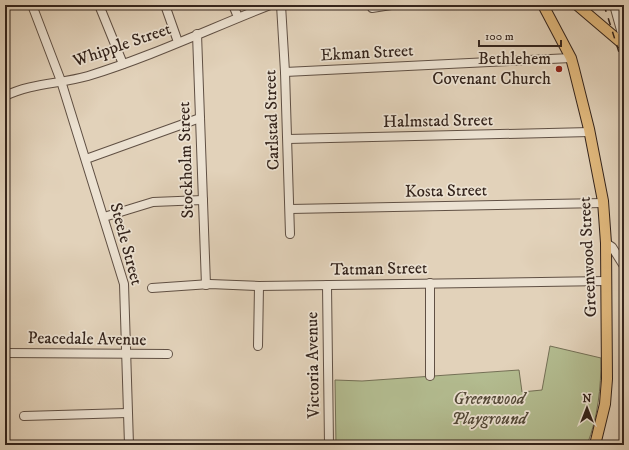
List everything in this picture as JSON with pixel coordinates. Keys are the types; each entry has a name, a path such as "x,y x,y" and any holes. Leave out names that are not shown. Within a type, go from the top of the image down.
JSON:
{"main road":[{"name":"Greenwood Street","path":"543,5 571,58 590,132 604,203 607,281 607,379 605,404 595,445"},
{"path":"577,5 624,45"}],"street":[{"name":"Steele Street","path":"32,5 61,81 124,284 128,445"},
{"path":"99,5 123,64"},
{"path":"165,5 178,42"},
{"path":"233,5 238,17"},
{"name":"Whipple Street","path":"5,96 20,89 86,76 123,64 270,5"},
{"name":"Carlstad Street","path":"281,5 288,139 290,234"},
{"path":"370,5 372,8 391,5"},
{"path":"614,5 624,41"},
{"name":"Stockholm Street","path":"197,34 206,285"},
{"name":"Ekman Street","path":"285,72 571,58"},
{"path":"86,159 200,118"},
{"name":"Halmstad Street","path":"288,139 590,132"},
{"path":"104,217 153,202 203,200"},
{"name":"Kosta Street","path":"290,209 604,203"},
{"path":"606,243 612,247 624,266"},
{"name":"Tatman Street","path":"152,288 206,285 259,286 607,281"},
{"path":"430,283 430,376"},
{"name":"Victoria Avenue","path":"327,285 329,445"},
{"path":"258,346 259,286"},
{"name":"Peacedale Avenue","path":"6,353 126,352 147,355 168,354"},
{"path":"24,416 127,413"}],"green space":[{"name":"Greenwood Playground","path":"550,346 601,358 598,402 594,424 587,445 336,445 335,380 362,381 519,370 522,392 542,390"}],"railway":[{"path":"604,5 624,68"}],"place":[{"name":"Bethlehem Covenant Church","path":"559,69"}]}
